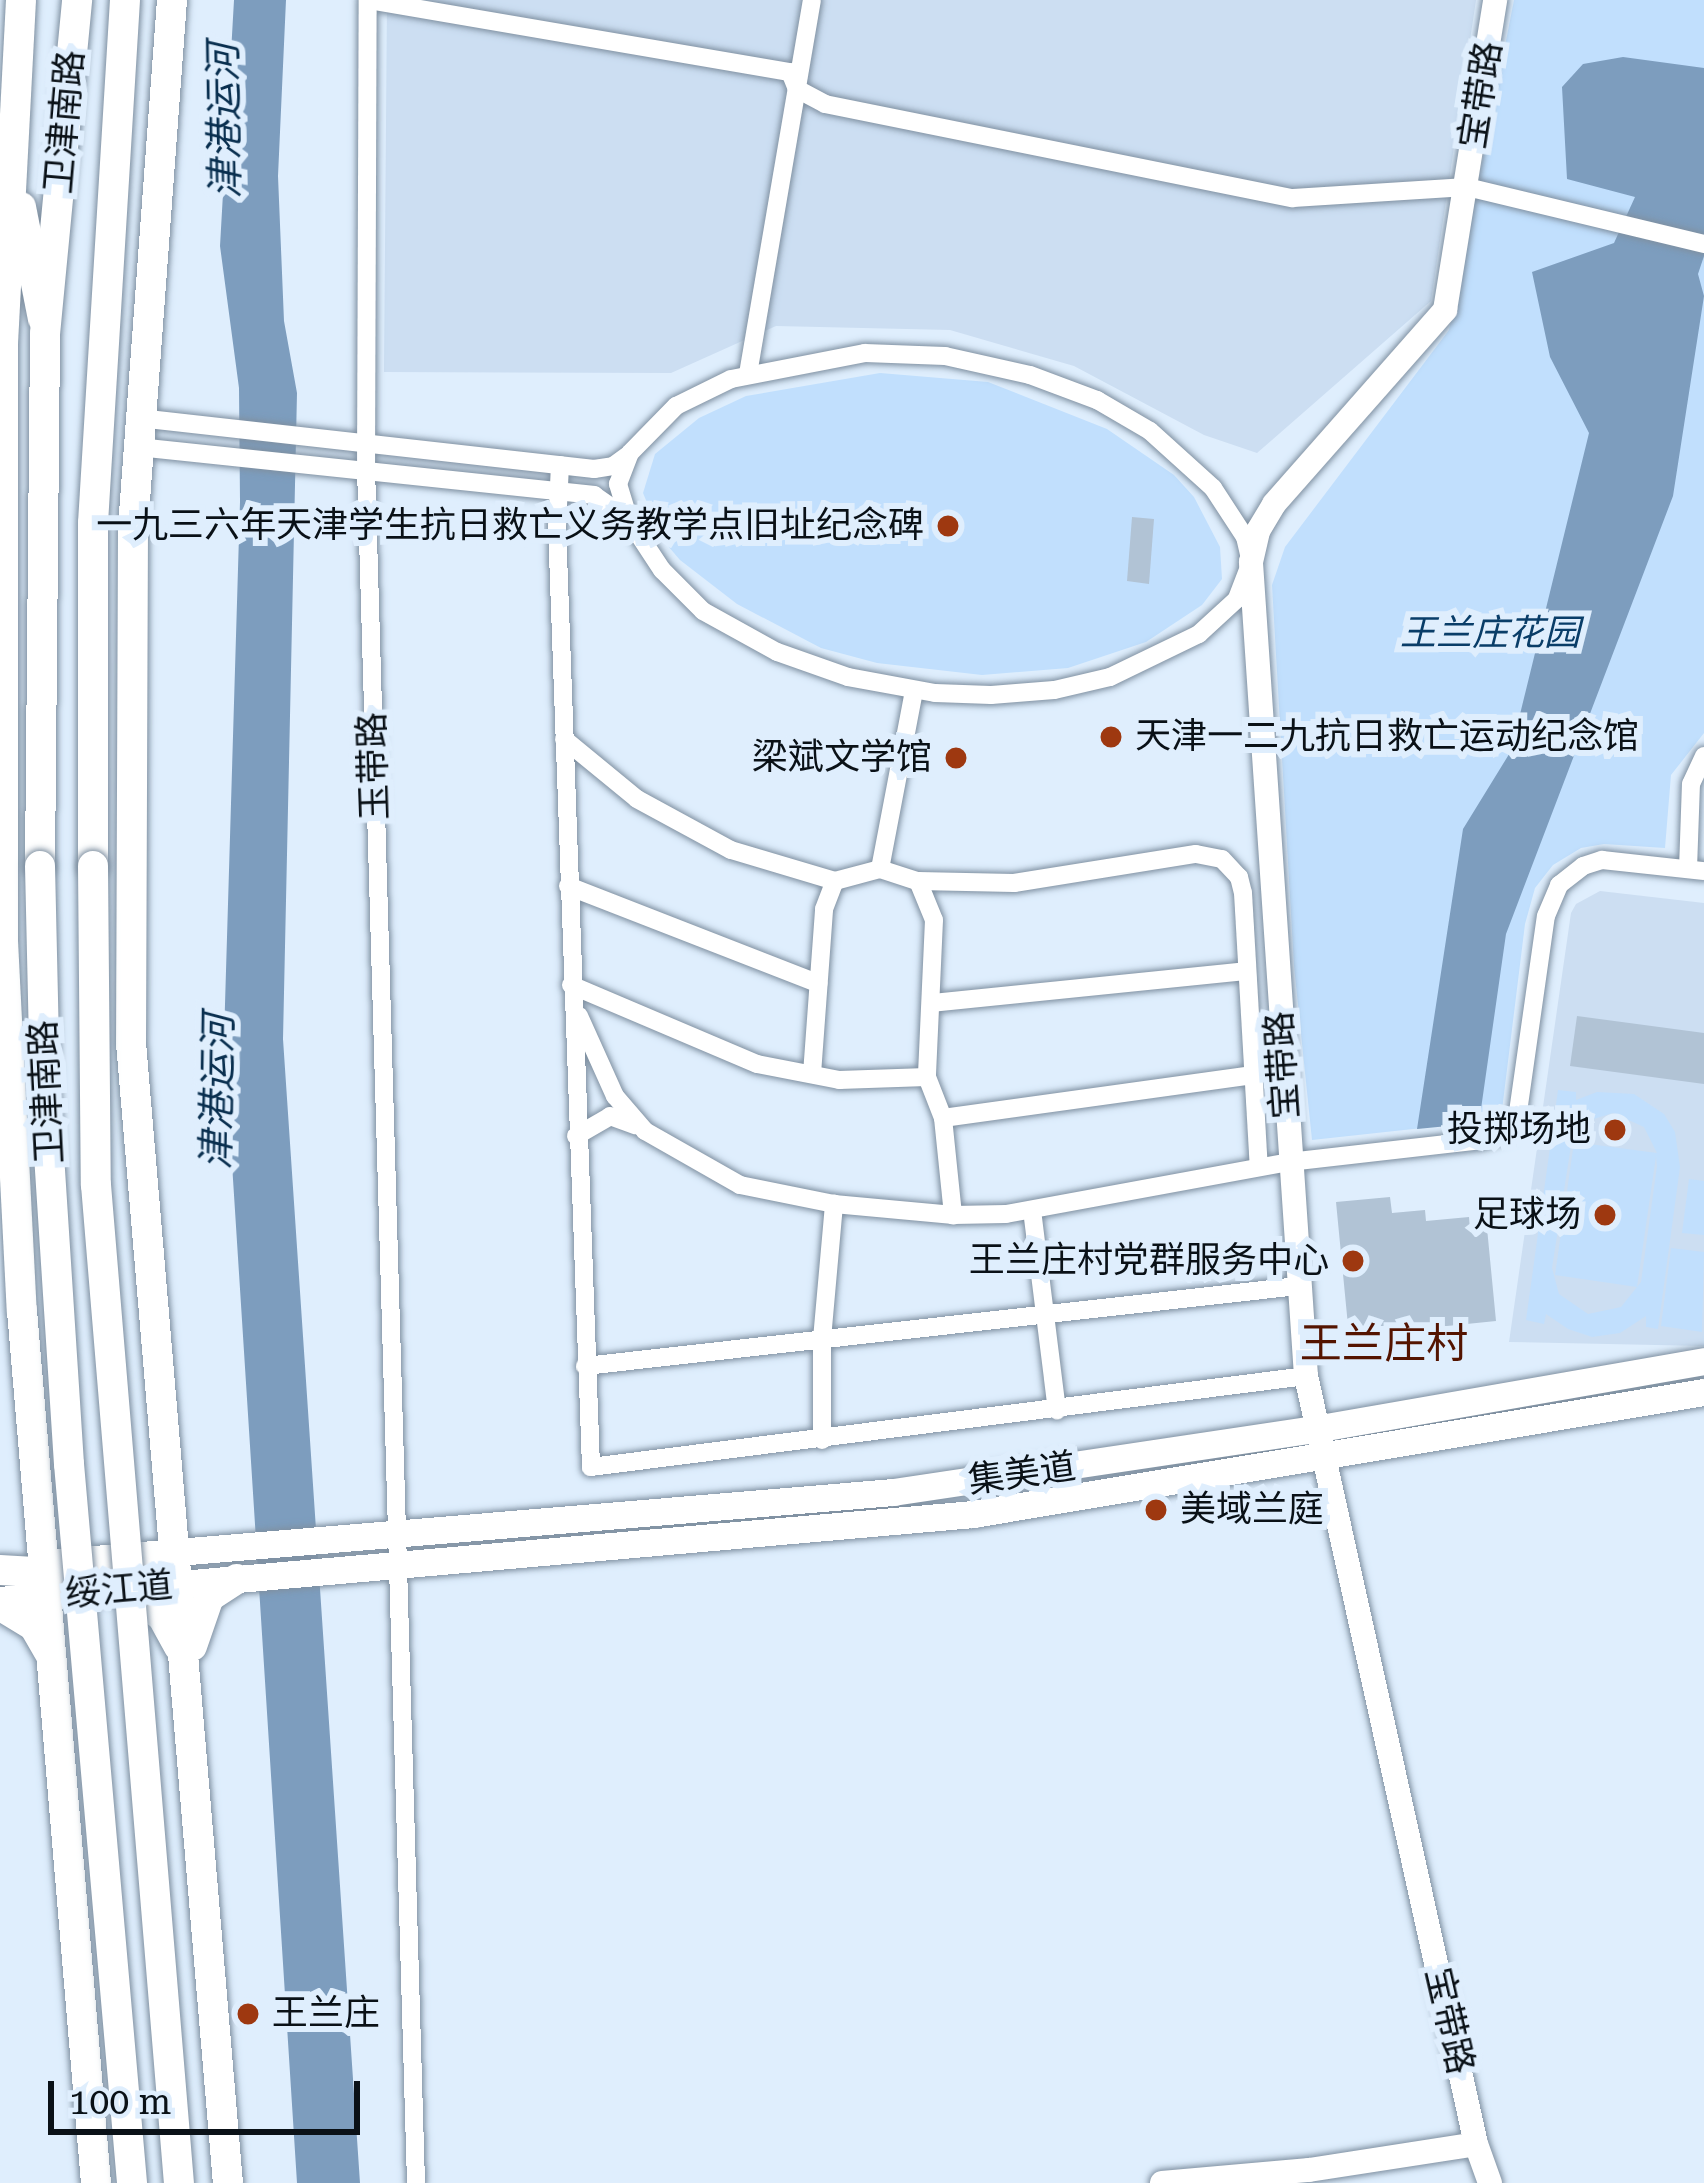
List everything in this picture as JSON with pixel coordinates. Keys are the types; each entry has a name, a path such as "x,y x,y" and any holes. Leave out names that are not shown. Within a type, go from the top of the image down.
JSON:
{"main road":[{"path":"22,0 2,409 7,739 2,941 22,1311 58,1682 96,2183"},
{"name":"卫津南路","path":"77,0 45,334 40,866 45,1093 69,1464 132,2183"},
{"name":"卫津南路","path":"124,0 92,523 96,1185 179,2183"},
{"path":"172,0 139,432 129,736 131,1043 228,2183"},
{"path":"13,160 45,334"},
{"name":"集美道","path":"177,1568 236,1545 893,1492 1315,1429 1704,1360"},
{"name":"集美道","path":"338,1571 973,1514 1704,1392"},
{"path":"0,1568 125,1590 145,1600 170,1627 188,1682"},
{"name":"绥江道","path":"125,1590 177,1568"},
{"name":"绥江道","path":"0,1604 46,1578 177,1568 237,1579 338,1571"},
{"path":"188,1682 203,1609 216,1588 237,1579"},
{"path":"58,1682 78,1625 125,1590"},
{"path":"0,1604 40,1636 58,1682"}],"street":[{"path":"368,0 790,72 797,89 825,104 1293,198 1467,188 1616,219 1704,244"},
{"name":"玉带路","path":"368,0 366,472 416,2183"},
{"path":"748,374 812,0"},
{"name":"宝带路","path":"1490,2183 1476,2144 1306,1376 1251,562 1258,531 1274,504 1444,310 1495,0"},
{"path":"890,352 971,360 1064,386 1127,416 1176,450 1228,507 1245,536 1251,562 1238,599 1211,626 1110,677 1027,694 914,690 813,665 735,630 673,583 629,520 606,500 208,455 139,432 209,427 603,468 630,453 676,406 748,374 890,352"},
{"path":"629,520 618,484 630,453"},
{"path":"560,465 568,886 591,1467 1306,1376"},
{"path":"880,869 914,690"},
{"path":"564,739 637,799 731,850 835,881 880,869 918,880 1014,884 1210,855 1239,877 1259,1167"},
{"path":"576,1136 610,1116 740,1185 834,1204 953,1215 1032,1210 1288,1162 1483,1140 1507,1132 1518,1112 1546,916 1559,885 1583,866 1602,860 1696,870 1691,784 1704,756"},
{"path":"918,880 934,920 927,1077 943,1118 953,1215"},
{"path":"812,1074 824,909 835,881"},
{"path":"568,886 819,984"},
{"path":"932,1003 1246,971"},
{"path":"572,990 757,1064 839,1079 927,1077"},
{"path":"572,990 615,1096 645,1131"},
{"path":"943,1118 1253,1075"},
{"path":"822,1440 822,1339 834,1204"},
{"path":"1032,1210 1058,1410"},
{"path":"585,1366 1298,1286"},
{"path":"1162,2183 1309,2170 1476,2144"}],"shaded area":[{"path":"234,0 286,0 278,176 284,321 297,393 283,1039 360,2183 297,2183 224,1038 240,502 239,388 220,246"},
{"path":"387,0 1476,0 1431,301 1257,453 1204,435 1074,366 950,330 776,326 671,373 384,372"},
{"path":"1623,57 1704,68 1704,256 1698,274 1704,296 1673,496 1506,934 1479,1123 1417,1129 1463,829 1511,751 1589,433 1550,357 1532,272 1614,243 1635,197 1567,179 1562,87 1583,64"},
{"path":"1600,891 1704,903 1704,1346 1509,1342 1571,913 1576,904"}],"green space":[{"name":"王兰庄花园","path":"1514,0 1704,0 1704,733 1671,775 1665,848 1604,844 1581,848 1553,865 1535,888 1525,924 1502,1110 1496,1120 1312,1140 1294,966 1272,585 1285,547 1449,330"},
{"path":"880,373 988,382 1107,429 1174,475 1194,497 1220,547 1222,579 1202,605 1146,642 1068,668 982,675 877,663 821,648 737,604 680,560 662,539 643,493 655,454 699,418 746,396"},
{"path":"1558,1090 1576,1092 1576,1100 1597,1092 1634,1094 1664,1114 1675,1132 1680,1167 1658,1329 1646,1327 1646,1316 1620,1333 1592,1337 1546,1314 1544,1324 1526,1320","holes":["1613,1113 1644,1127 1657,1153 1574,1142 1555,1275 1637,1287 1621,1307 1588,1314 1559,1294 1552,1268 1572,1139 1584,1122","1656,1156 1641,1282 1637,1287"]},
{"path":"1689,1179 1704,1181 1704,1235 1682,1233"},
{"path":"1671,1248 1704,1252 1702,1332 1661,1326"}],"building":[{"path":"1132,517 1154,519 1149,584 1127,581"},
{"path":"1577,1016 1704,1033 1704,1084 1570,1066"},
{"path":"1390,1197 1392,1213 1425,1210 1426,1221 1469,1217 1470,1230 1487,1228 1496,1321 1349,1336 1336,1202"}],"place":[{"name":"一九三六年天津学生抗日救亡义务教学点旧址纪念碑","path":"948,526"},
{"name":"天津一二九抗日救亡运动纪念馆","path":"1111,737"},
{"name":"梁斌文学馆","path":"956,758"},
{"name":"投掷场地","path":"1615,1130"},
{"name":"足球场","path":"1605,1215"},
{"name":"王兰庄村党群服务中心","path":"1353,1261"},
{"name":"美域兰庭","path":"1156,1510"},
{"name":"王兰庄","path":"248,2014"}],"district":[{"name":"王兰庄村","path":"1384,1344"}],"water label":[{"name":"津港运河","path":"225,121"},
{"name":"津港运河","path":"218,1092"}]}
